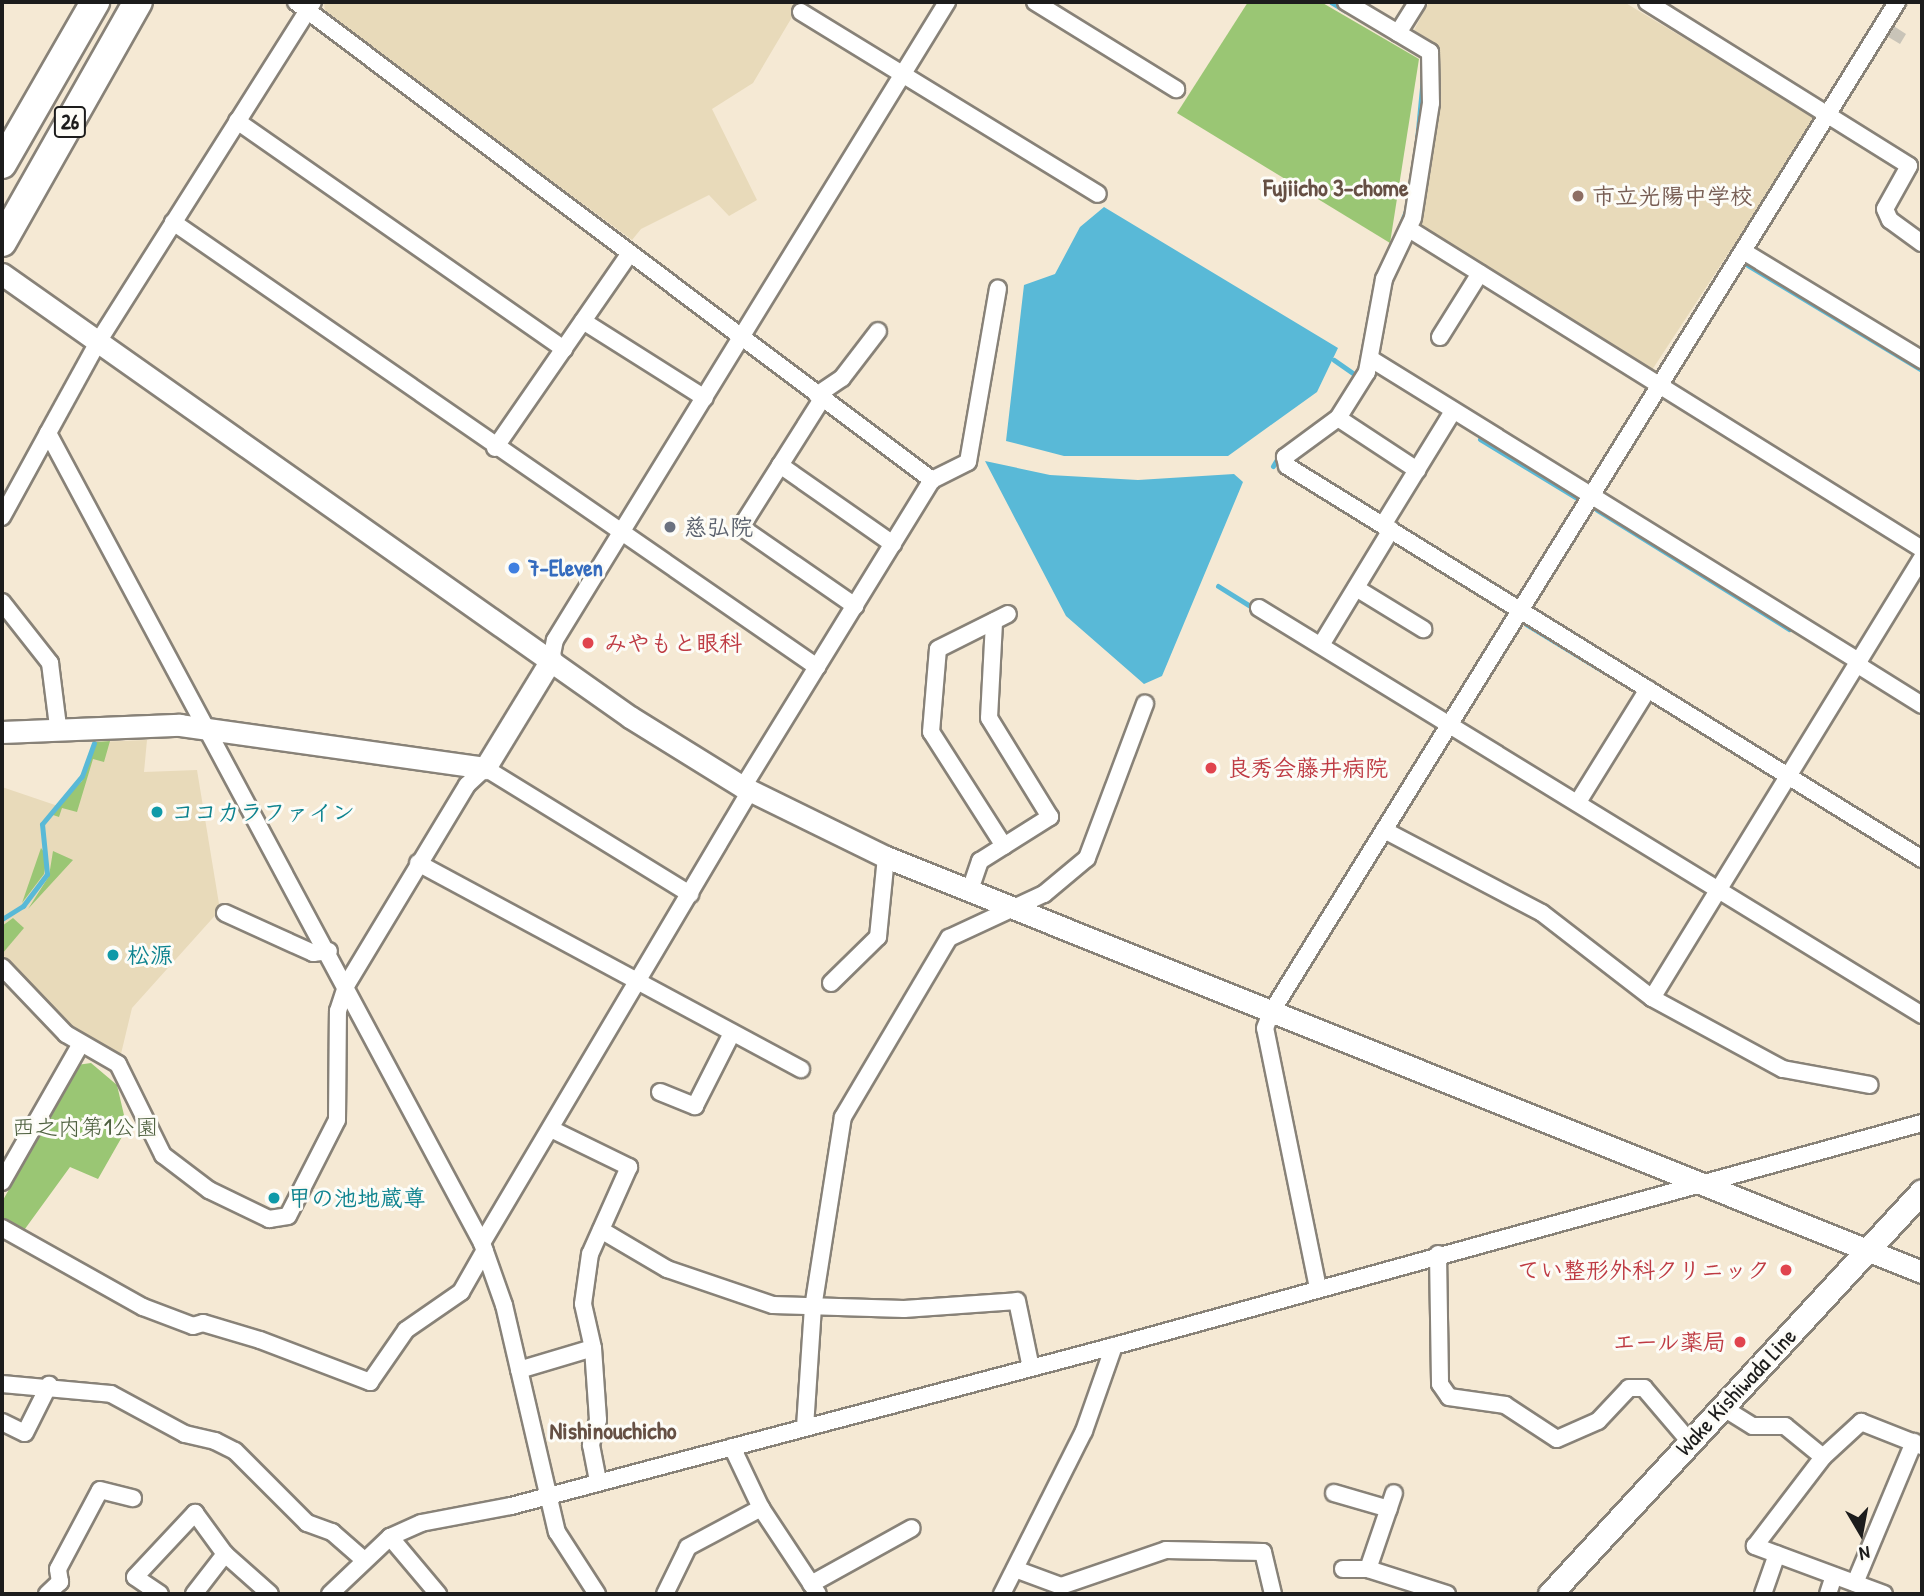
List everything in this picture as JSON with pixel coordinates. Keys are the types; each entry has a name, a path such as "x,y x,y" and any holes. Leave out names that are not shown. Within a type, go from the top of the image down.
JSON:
{"highway":[{"name":"26","path":"2,164 95,2"},
{"name":"26","path":"2,242 138,2"}],"main road":[{"name":"Wake Kishiwada Line","path":"1563,1590 1690,1442 1922,1191"}],"street":[{"path":"2,967 80,1045 118,1064 134,1087 144,1125 185,1174 269,1219 288,1216 337,1120 338,1011 347,984 418,863 485,768 551,660 555,640 947,2"},
{"path":"1035,2 1175,89"},
{"path":"1346,2 1430,52 1431,103 1409,229 1384,279 1371,359 1338,418 1285,457 1287,466 1922,859"},
{"path":"1398,33 1417,2"},
{"path":"1647,2 1830,111 1909,166 1885,209 1890,220 1922,243"},
{"path":"1318,1288 1265,1028 1272,1012 1896,2"},
{"path":"2,517 98,342 237,121 305,4 741,339 932,480"},
{"path":"801,12 1098,194"},
{"path":"237,121 564,349"},
{"path":"173,222 620,536 817,667"},
{"path":"1409,229 1922,548"},
{"path":"1743,251 1922,360"},
{"path":"495,448 630,253"},
{"path":"1440,337 1480,273"},
{"path":"2,274 551,660 746,789 886,857 1922,1272"},
{"path":"2,1228 143,1307 192,1326 203,1323 260,1340 370,1382 406,1330 461,1292 483,1246 639,983 817,667 932,480 968,462 998,289"},
{"path":"583,321 705,398"},
{"path":"855,606 741,527 819,397 842,378 877,331"},
{"path":"1371,359 1922,705"},
{"path":"1321,645 1356,588 1417,470 1453,411"},
{"path":"1338,418 1417,470"},
{"path":"48,433 347,984 483,1246 519,1370 556,1532 597,1594"},
{"path":"780,465 893,544"},
{"path":"1652,998 1922,558"},
{"path":"1356,588 1423,629"},
{"path":"2,603 50,663 58,726"},
{"path":"1259,608 1922,1015"},
{"path":"970,890 980,861 1004,846 1050,817 989,718 1001,617 938,649 931,732 1004,846"},
{"path":"1577,802 1648,690"},
{"path":"805,1427 813,1308 843,1118 948,938 1044,894 1087,859 1145,704"},
{"path":"2,732 58,726 207,727 485,768 690,894"},
{"path":"1384,830 1542,913 1652,998 1783,1069 1870,1086"},
{"path":"831,983 878,937 886,857"},
{"path":"418,863 732,1035 801,1069"},
{"path":"225,913 313,953 329,951"},
{"path":"660,1091 695,1106 732,1035"},
{"path":"2,1182 80,1045"},
{"path":"330,1594 363,1559 390,1537 421,1523 548,1496 1114,1346 1696,1182 1922,1123"},
{"path":"551,1129 629,1167 590,1254 583,1304 593,1348 598,1420 591,1445 598,1482"},
{"path":"601,1230 667,1269 773,1305 813,1308 1017,1301 1031,1368"},
{"path":"1438,1254 1440,1384 1449,1397 1505,1405 1557,1439 1598,1421 1629,1388 1644,1388 1690,1442"},
{"path":"1002,1594 1084,1431 1114,1346"},
{"path":"519,1370 593,1348"},
{"path":"2,1384 49,1385 111,1394 185,1434 234,1451 288,1508 363,1559"},
{"path":"2,1422 25,1433 49,1385"},
{"path":"1722,1407 1753,1426 1785,1426 1823,1457"},
{"path":"1855,1583 1918,1444 1861,1422 1823,1457 1755,1546 1884,1594"},
{"path":"732,1447 761,1508 814,1589 912,1528"},
{"path":"47,1594 61,1582 58,1569 100,1490 133,1498"},
{"path":"1334,1493 1389,1509"},
{"path":"1368,1569 1394,1493"},
{"path":"665,1594 688,1547 761,1508"},
{"path":"160,1594 135,1577 195,1513 225,1554 270,1594"},
{"path":"390,1537 438,1594"},
{"path":"1015,1569 1061,1586 1166,1550 1263,1552 1273,1594"},
{"path":"194,1594 225,1554"},
{"path":"1763,1594 1777,1554"},
{"path":"1343,1569 1368,1569 1447,1594"},
{"path":"1828,1594 1834,1576"}],"shaded area":[{"path":"324,2 801,2 753,83 712,109 757,200 729,216 709,195 641,229 632,240 325,14"},
{"path":"1429,2 1624,2 1817,118 1652,370 1420,227 1438,48 1414,30"},
{"path":"1892,25 1906,34 1900,44 1885,35"},
{"path":"147,740 144,772 197,770 220,910 132,1008 120,1058 62,1020 2,954 2,787 58,806 82,781 96,742"}],"green space":[{"path":"1248,2 1321,2 1419,59 1390,243 1177,113"},
{"path":"110,741 104,762 93,759 77,812 62,808 59,817 50,814 82,781 96,742"},
{"path":"41,848 47,856 44,874 22,903"},
{"path":"53,851 73,860 28,909 49,876"},
{"path":"13,918 24,928 2,954 2,926"},
{"name":"西之内第1公園","path":"91,1063 117,1085 127,1128 98,1179 70,1167 22,1233 2,1221 2,1202 77,1065"}],"water":[{"path":"1104,207 1338,348 1317,392 1228,456 1064,456 1006,441 1024,285 1055,274 1080,227"},
{"path":"985,461 1050,475 1138,480 1234,474 1243,482 1162,676 1144,684 1066,616"}],"waterway":[{"path":"1331,2 1346,11"},
{"path":"1416,151 1423,77"},
{"path":"1399,229 1408,206"},
{"path":"1746,264 1922,370"},
{"path":"1334,360 1357,376"},
{"path":"1480,439 1580,500"},
{"path":"1273,466 1282,451"},
{"path":"1597,510 1789,629"},
{"path":"1218,586 1252,607"},
{"path":"1526,624 1601,670"},
{"path":"2,919 23,906 47,874 42,824 82,776 94,743"}],"place":[{"name":"市立光陽中学校","path":"1578,196"},
{"name":"慈弘院","path":"670,527"},
{"name":"7-Eleven","path":"514,568"},
{"name":"みやもと眼科","path":"588,643"},
{"name":"良秀会藤井病院","path":"1211,768"},
{"name":"ココカラファイン","path":"157,812"},
{"name":"松源","path":"113,955"},
{"name":"甲の池地蔵尊","path":"274,1198"},
{"name":"てい整形外科クリニック","path":"1786,1270"},
{"name":"エール薬局","path":"1740,1342"}],"district":[{"name":"Fujiicho 3-chome","path":"1336,188"},
{"name":"Nishinouchicho","path":"613,1431"}]}
